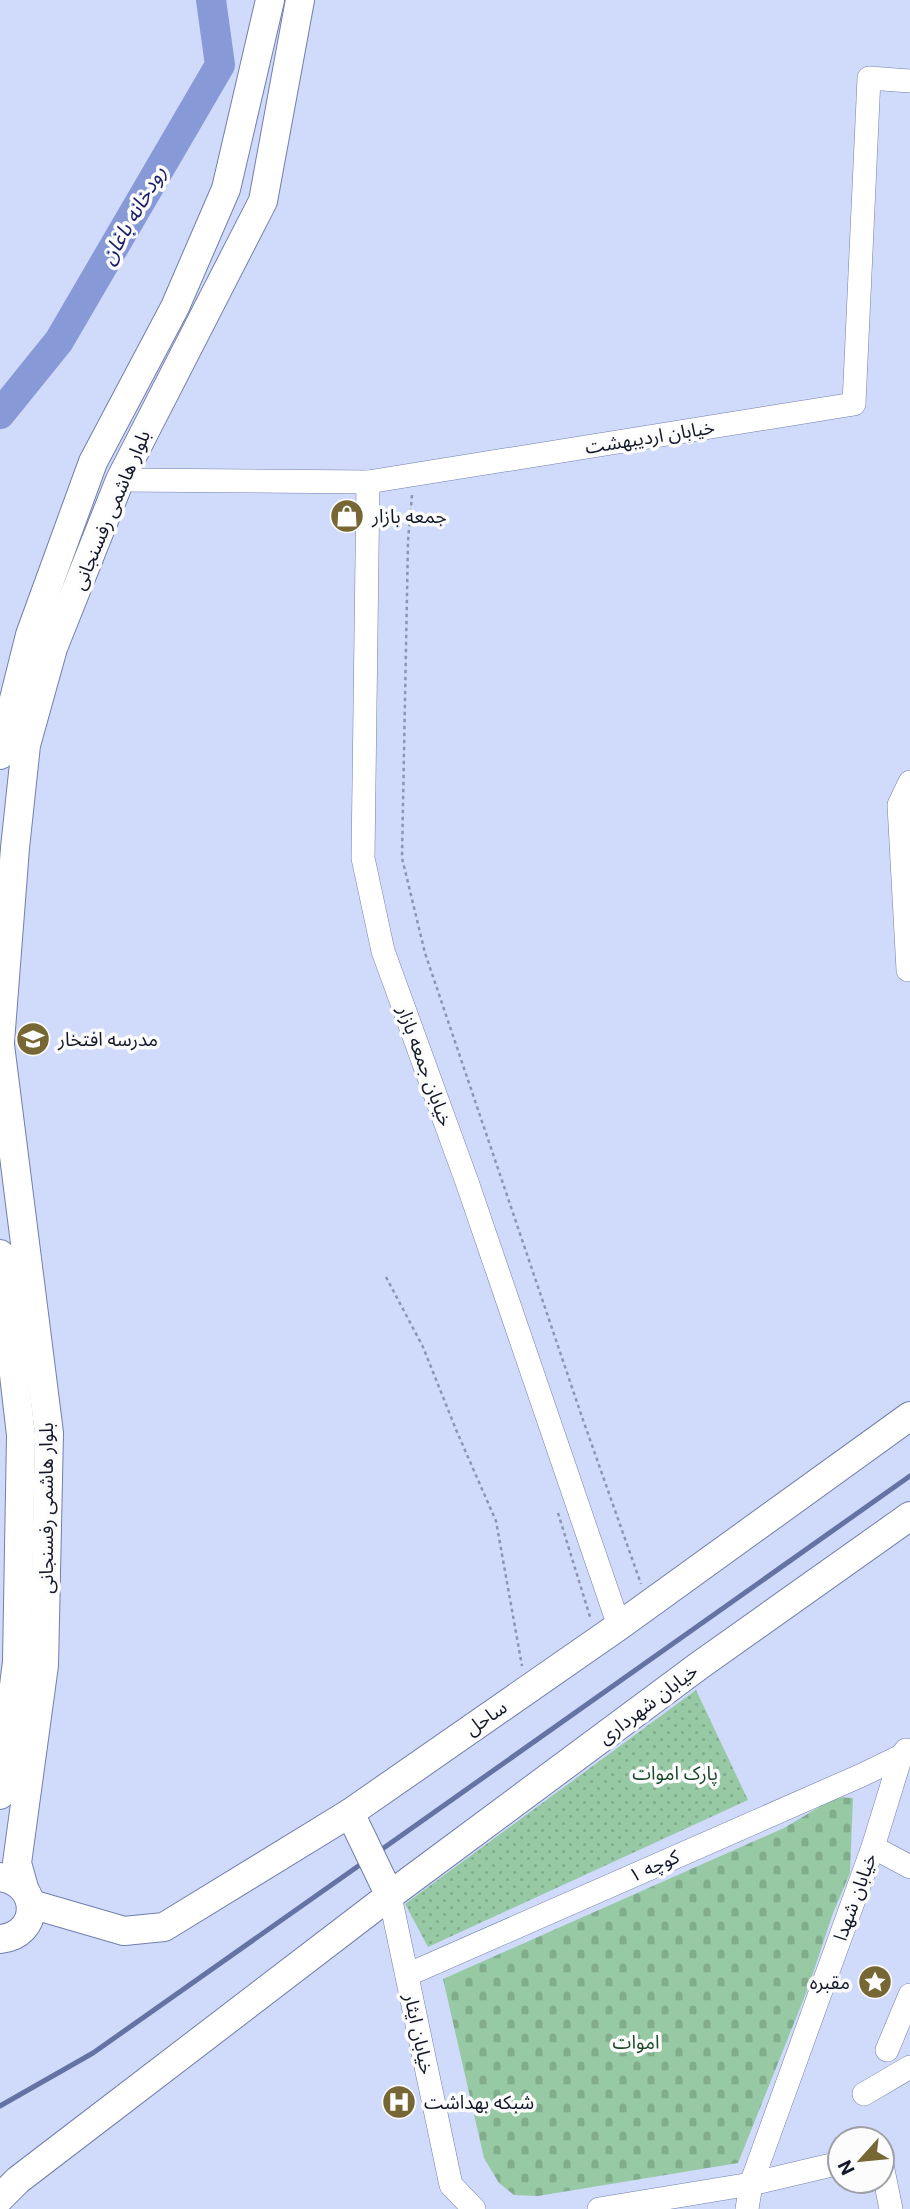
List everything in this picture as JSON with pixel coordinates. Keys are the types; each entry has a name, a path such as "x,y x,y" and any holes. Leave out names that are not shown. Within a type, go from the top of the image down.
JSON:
{"main road":[{"name":"بلوار هاشمی رفسنجانی","path":"18,1889 17,1863 30,1664 49,1433 0,1044 15,848 9,747 30,635 93,462 176,307 226,189 270,0"},
{"name":"بلوار هاشمی رفسنجانی","path":"9,747 120,480 263,201 300,0"},
{"name":"بلوار هاشمی رفسنجانی","path":"0,1254 21,1435 30,1664 0,1795"},
{"name":"ساحل","path":"18,1889 124,1931 164,1927 350,1813 649,1605 910,1416"},
{"name":"خیابان شهرداری","path":"6,2188 700,1665 910,1516"},
{"path":"350,1813 390,1896"},
{"path":"1,1946 24,1929 31,1913 18,1889"}],"street":[{"name":"خیابان اردیبهشت","path":"120,480 368,482 854,404 869,78 910,81"},
{"name":"خیابان جمعه بازار","path":"368,482 363,858 383,951 467,1182 619,1626"},
{"path":"908,970 899,805 910,782"},
{"name":"خیابان شهدا","path":"747,2209 751,2184 873,1847 905,1750"},
{"name":"کوچه ۱","path":"407,1975 850,1781 905,1750"},
{"path":"873,1847 910,1867"},
{"name":"خیابان ایثار","path":"390,1896 451,2185 474,2209"},
{"path":"887,2050 910,1995"},
{"path":"864,2094 910,2067"},
{"path":"600,2209 751,2184 826,2166"}],"path":[{"path":"415,475 408,541 402,858 425,953 582,1417 649,1605"},
{"path":"386,1277 423,1347 496,1521 527,1690"}],"green space":[{"name":"پارک اموات","path":"696,1690 748,1800 428,1947 405,1904"},
{"name":"اموات","path":"836,1797 853,1798 850,1873 833,1913 808,1988 738,2163 538,2196 514,2195 499,2183 484,2158 443,1979 784,1828"}],"waterway":[{"name":"رودخانه باغان","path":"0,414 59,341 220,65 211,0"},
{"path":"378,1852 910,1476"},
{"path":"0,2106 93,2053 364,1862"}],"place":[{"name":"جمعه بازار","path":"347,516"},
{"name":"مدرسه افتخار","path":"33,1039"},
{"name":"مقبره","path":"875,1982"},
{"name":"شبکه بهداشت","path":"399,2102"}]}
